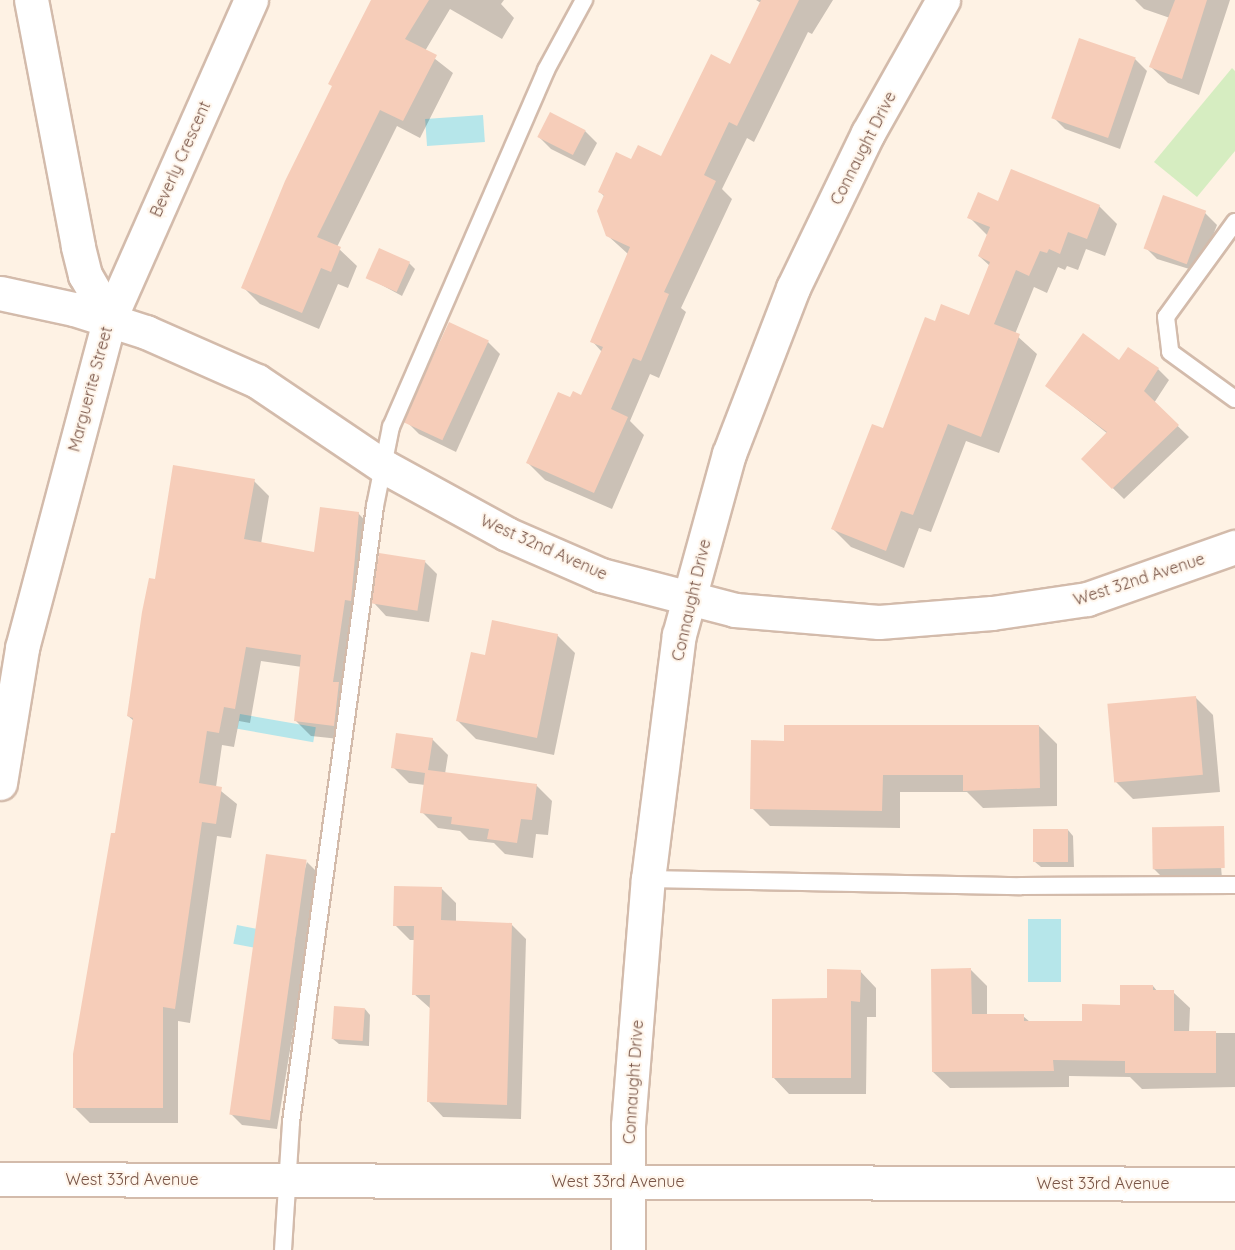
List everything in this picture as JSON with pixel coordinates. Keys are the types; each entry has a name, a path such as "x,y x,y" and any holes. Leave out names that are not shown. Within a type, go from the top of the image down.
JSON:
{"street":[{"name":"Marguerite Street","path":"0,783 22,648 110,318 85,275 31,0"},
{"name":"Beverly Crescent","path":"110,318 251,0"},
{"name":"Connaught Drive","path":"628,1250 628,1125 648,879 678,641 729,454 793,288 868,133 943,0"},
{"name":"West 32nd Avenue","path":"0,293 110,318 257,381 383,466 507,534 590,571 735,610 879,622 992,613 1087,599 1235,547"},
{"name":"West 33rd Avenue","path":"0,1179 1235,1184"}],"lane":[{"path":"283,1250 292,1110 383,466 395,416 546,70 584,0"},
{"path":"1235,222 1166,317 1170,351 1235,399"},
{"path":"648,879 1021,886 1235,885"}],"green space":[{"path":"1232,68 1235,71 1235,151 1197,197 1154,162"}],"water":[{"path":"483,115 485,142 427,146 425,119"},
{"path":"240,714 316,727 313,742 237,729"},
{"path":"1028,919 1061,919 1061,982 1028,982"},
{"path":"237,925 296,936 292,955 233,944"}],"building":[{"path":"371,0 429,0 405,39 437,55 403,121 380,110 317,237 341,247 331,272 321,268 302,313 241,288 285,181 332,86 328,84"},
{"path":"761,0 799,0 737,126 729,122 704,175 716,181 664,292 669,294 641,361 633,358 611,409 628,417 594,493 526,463 558,392 570,397 573,391 581,395 603,347 590,342 630,247 606,236 597,211 604,195 598,192 616,152 631,159 638,145 661,156 711,54 730,64"},
{"path":"1175,0 1207,0 1182,79 1149,67"},
{"path":"1079,38 1136,58 1108,138 1051,118"},
{"path":"550,112 586,130 573,155 537,137"},
{"path":"1011,169 1100,205 1087,239 1068,232 1060,254 1049,249 1047,253 1040,251 1029,276 1016,270 994,324 1020,334 981,437 948,424 913,515 901,511 886,551 831,529 872,424 883,428 925,317 935,321 941,304 969,315 990,262 978,256 990,227 967,218 978,192 998,201"},
{"path":"1163,195 1206,211 1187,264 1144,249"},
{"path":"379,248 410,262 397,292 366,278"},
{"path":"449,322 489,341 442,440 403,422"},
{"path":"1083,333 1119,360 1128,347 1159,368 1144,391 1179,425 1112,489 1081,459 1107,432 1045,386"},
{"path":"173,465 255,479 244,539 314,552 320,507 359,512 351,601 345,600 333,682 339,682 334,726 294,721 301,655 246,647 235,709 224,707 219,733 207,731 199,783 222,787 216,824 202,822 175,1009 163,1007 163,1108 73,1108 73,1054 111,833 115,833 133,718 127,716 142,612 149,578 155,579"},
{"path":"379,553 425,560 417,611 371,603"},
{"path":"492,620 558,634 537,738 456,721 471,652 485,655"},
{"path":"1196,696 1203,775 1114,782 1107,704"},
{"path":"784,725 1039,725 1040,788 963,791 963,775 883,775 882,811 750,809 751,740 784,741"},
{"path":"396,733 433,738 428,770 537,784 532,820 521,819 517,843 487,839 489,829 451,824 452,817 420,813 425,773 391,768"},
{"path":"1224,826 1225,868 1153,869 1152,827"},
{"path":"1033,829 1068,829 1068,862 1033,862"},
{"path":"266,854 307,860 270,1120 229,1114"},
{"path":"394,886 442,887 441,920 512,923 507,1105 427,1102 430,995 412,995 414,926 393,926"},
{"path":"971,968 972,1014 1024,1014 1024,1021 1082,1021 1082,1004 1120,1005 1120,985 1153,985 1153,990 1174,990 1174,1031 1216,1031 1216,1073 1125,1073 1125,1061 1053,1060 1054,1071 932,1072 931,969"},
{"path":"827,969 861,970 860,1002 851,1001 851,1078 772,1078 772,999 827,998"},
{"path":"334,1006 365,1008 363,1041 332,1039"}]}
